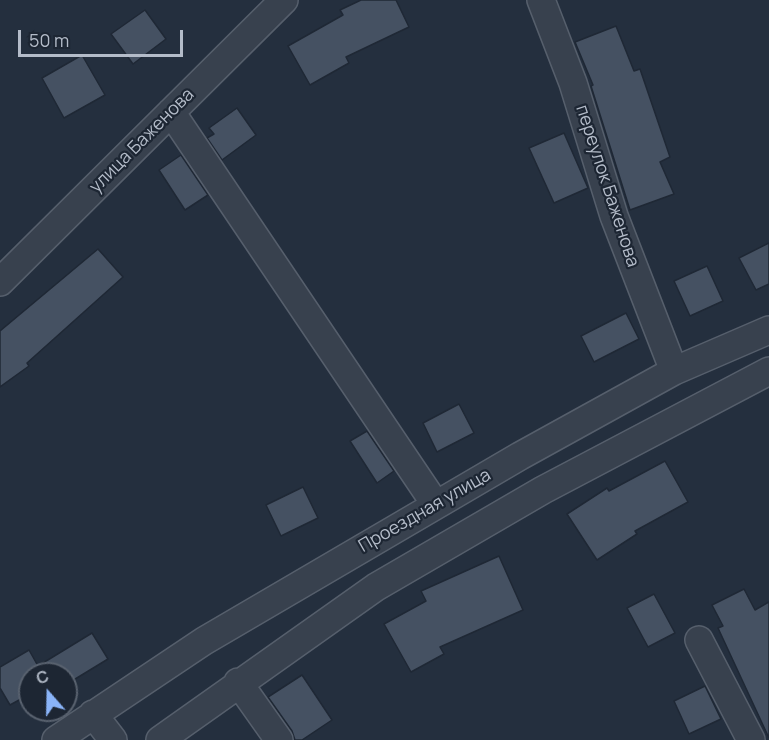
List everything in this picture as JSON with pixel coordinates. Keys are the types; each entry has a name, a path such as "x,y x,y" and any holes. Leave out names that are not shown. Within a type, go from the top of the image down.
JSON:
{"street":[{"name":"улица Баженова","path":"0,282 284,0"},
{"name":"переулок Баженова","path":"541,0 573,82 614,216 674,371"},
{"path":"171,112 436,505"},
{"name":"Проездная улица","path":"56,740 204,641 436,505 674,371 769,330"},
{"path":"160,740 238,682 376,587 543,490 769,371"},
{"path":"699,640 751,740"},
{"path":"238,682 279,740"},
{"path":"93,714 113,740"}],"building":[{"path":"361,0 396,0 409,27 346,57 349,63 310,85 288,46 343,15 340,10"},
{"path":"145,10 166,39 133,64 111,34"},
{"path":"616,26 634,71 640,69 670,157 660,162 674,194 630,210 591,86 593,85 575,42"},
{"path":"82,55 105,95 64,118 42,78"},
{"path":"237,108 256,135 222,160 207,138 214,134 209,128"},
{"path":"564,133 588,188 554,203 529,148"},
{"path":"181,155 208,195 185,210 159,170"},
{"path":"769,243 769,284 756,290 739,258"},
{"path":"98,249 123,277 27,363 29,366 0,387 0,331"},
{"path":"707,266 723,301 690,316 674,281"},
{"path":"626,313 639,339 594,362 581,336"},
{"path":"459,404 474,433 437,452 423,423"},
{"path":"367,431 394,471 377,483 350,441"},
{"path":"665,461 688,502 635,531 637,534 597,560 567,514 607,488 609,491"},
{"path":"303,487 318,518 281,536 266,505"},
{"path":"499,556 523,610 440,647 444,654 411,672 384,624 426,601 421,591"},
{"path":"744,589 755,610 769,602 769,738 718,628 723,626 712,605"},
{"path":"654,594 675,633 648,647 627,608"},
{"path":"92,633 108,659 78,677 78,662 45,662"},
{"path":"29,650 36,662 18,662 18,701 10,705 0,688 0,667"},
{"path":"302,675 332,720 302,740 295,740 292,731 268,697"},
{"path":"705,686 721,719 689,734 674,701"}]}
